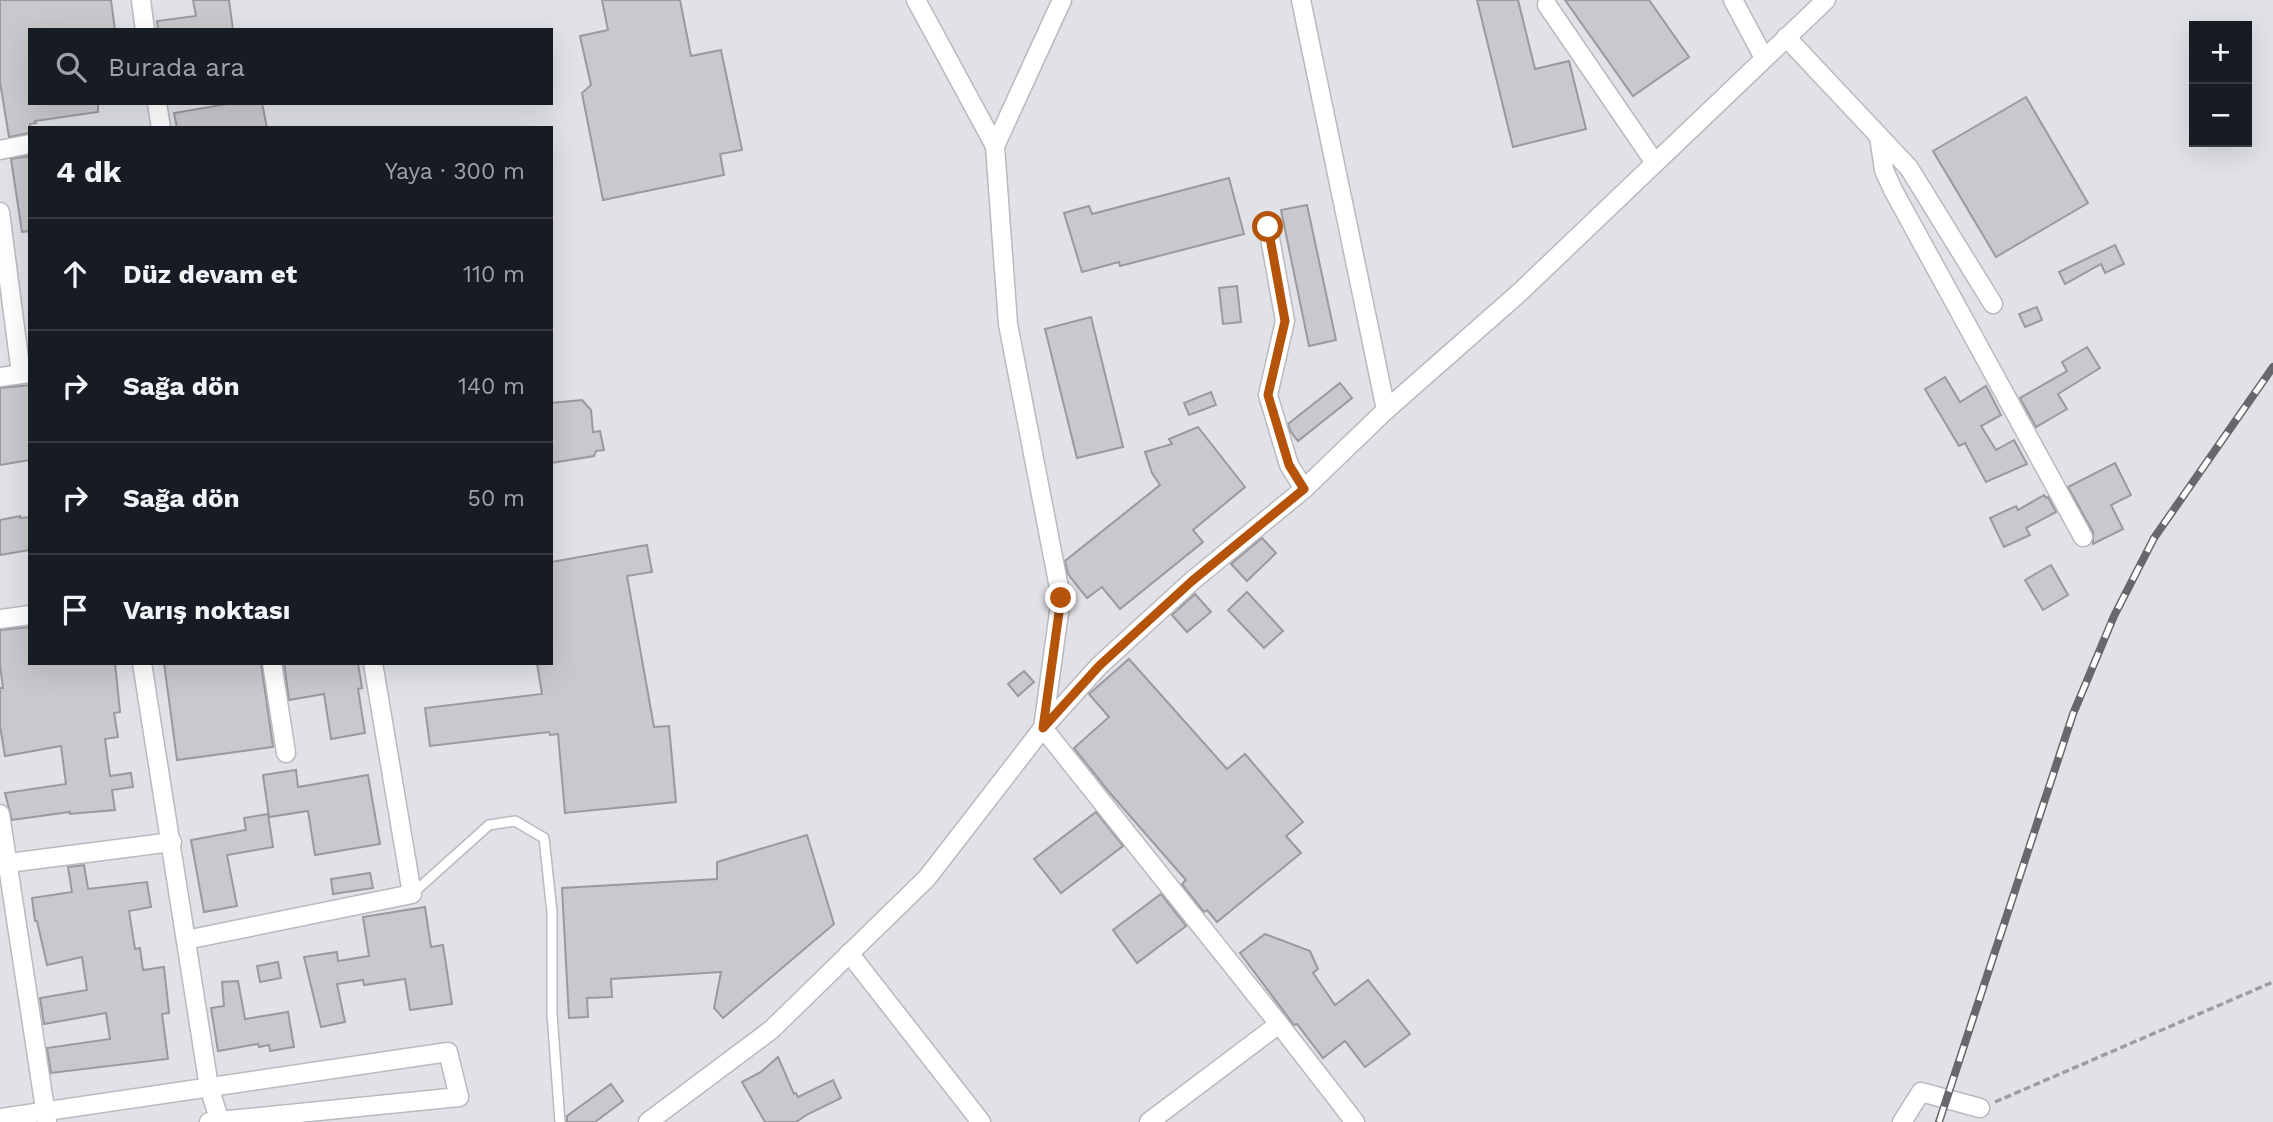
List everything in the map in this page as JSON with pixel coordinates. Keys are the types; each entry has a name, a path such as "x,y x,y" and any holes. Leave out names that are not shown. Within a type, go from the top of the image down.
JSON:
{"street":[{"path":"141,0 145,28"},
{"path":"916,0 995,146 1008,324 1061,598 1043,728 1355,1122"},
{"path":"995,146 1062,0"},
{"path":"1301,0 1386,410"},
{"path":"1733,0 1764,58"},
{"path":"648,1122 771,1030 927,877 1043,728 1099,666 1171,600 1304,489 1386,410 1519,293 1826,0"},
{"path":"1547,5 1654,163"},
{"path":"1786,37 1909,167 1993,304"},
{"path":"157,105 161,126"},
{"path":"1880,136 1884,170 1893,190 2083,537"},
{"path":"0,150 28,144"},
{"path":"0,212 26,373 0,377"},
{"path":"1268,227 1285,321 1268,395 1289,465 1304,489"},
{"path":"0,619 28,615"},
{"path":"0,1118 46,1117 209,1087 448,1052 459,1097 216,1121 209,1087 142,665"},
{"path":"272,665 286,753"},
{"path":"186,940 412,894 373,665"},
{"path":"0,814 4,864 46,1117"},
{"path":"4,864 172,842"},
{"path":"849,953 981,1122"},
{"path":"1149,1122 1279,1024"},
{"path":"1902,1122 1921,1092 1980,1108"}],"lane":[{"path":"412,894 489,825 515,821 544,838 552,912 552,1014 560,1122"}],"path":[{"path":"1980,1108 2273,982"}],"building":[{"path":"0,0 111,0 115,28 28,28 28,105 98,105 98,112 35,121 36,123 28,126 28,133 9,137 0,82"},
{"path":"193,0 229,0 233,28 158,28 157,21 196,16"},
{"path":"602,0 680,0 691,56 721,50 742,150 720,154 724,175 603,200 582,93 591,85 580,36 608,30"},
{"path":"1477,0 1518,0 1535,69 1569,61 1586,129 1513,147"},
{"path":"1565,0 1649,0 1689,57 1633,96"},
{"path":"2026,97 2088,203 1996,257 1933,151"},
{"path":"221,105 262,105 267,126 177,126 174,113"},
{"path":"28,156 28,231 22,232 11,159"},
{"path":"1229,178 1244,234 1120,266 1119,262 1082,272 1064,213 1089,206 1092,214"},
{"path":"1307,205 1336,340 1309,346 1281,210"},
{"path":"2115,245 2124,264 2105,273 2101,264 2065,284 2059,272"},
{"path":"1237,286 1241,322 1223,324 1219,288"},
{"path":"2037,307 2042,320 2025,327 2019,314"},
{"path":"1091,317 1123,447 1077,458 1045,329"},
{"path":"2087,347 2100,368 2058,394 2067,409 2036,427 2020,398 2067,371 2062,362"},
{"path":"1945,377 1960,402 1986,386 2001,415 1981,426 1996,450 2014,440 2027,464 1986,482 1965,443 1959,446 1925,389"},
{"path":"1340,383 1352,398 1298,441 1288,424"},
{"path":"28,385 28,460 0,465 0,388"},
{"path":"1211,392 1216,405 1189,415 1184,403"},
{"path":"582,400 591,410 593,432 600,431 604,450 596,451 594,456 553,463 553,403"},
{"path":"1198,427 1245,487 1193,530 1203,542 1120,609 1102,587 1087,598 1068,574 1065,561 1160,485 1152,473 1145,452 1172,444 1169,439"},
{"path":"2115,463 2131,495 2111,505 2123,529 2093,544 2093,532 2068,487"},
{"path":"2044,495 2048,497 2056,512 2026,528 2030,535 2004,547 1990,518 2016,506 2018,510"},
{"path":"28,517 28,550 0,555 0,520"},
{"path":"1262,538 1276,553 1247,581 1231,564"},
{"path":"647,545 652,572 627,576 654,727 669,726 676,802 565,813 558,734 550,735 549,732 430,746 425,708 542,694 537,665 553,665 553,562"},
{"path":"2051,565 2068,595 2043,610 2025,580"},
{"path":"1247,592 1283,631 1264,648 1228,610"},
{"path":"1195,594 1211,612 1187,632 1172,615"},
{"path":"28,627 28,665 115,665 120,712 114,713 118,737 105,739 110,776 131,773 133,787 112,790 115,810 70,812 12,820 5,793 66,784 61,746 5,756 0,726 0,688 3,688 0,630"},
{"path":"1129,659 1227,769 1245,754 1303,822 1286,836 1301,853 1217,922 1207,910 1204,912 1182,884 1186,880 1074,748 1109,717 1089,694"},
{"path":"164,665 261,665 273,747 177,760"},
{"path":"284,665 358,665 362,688 358,689 365,733 331,739 324,694 289,700"},
{"path":"1024,671 1034,682 1018,696 1008,684"},
{"path":"296,770 298,787 368,775 380,844 315,855 308,811 269,817 263,775"},
{"path":"1096,812 1123,846 1061,893 1034,859"},
{"path":"268,814 273,847 227,855 237,906 204,912 191,840 246,830 244,818"},
{"path":"807,835 834,924 723,1018 714,1008 721,972 611,979 612,997 587,998 588,1017 569,1018 562,888 717,879 717,862"},
{"path":"84,865 88,889 147,882 151,907 129,911 135,949 140,948 143,970 164,967 169,1013 162,1014 168,1059 51,1073 47,1048 110,1039 106,1013 44,1024 40,998 87,990 82,957 47,965 32,898 72,892 68,867"},
{"path":"370,873 373,888 333,894 331,879"},
{"path":"1161,894 1186,926 1137,963 1113,930"},
{"path":"425,907 431,947 443,945 452,1004 410,1010 405,979 364,985 363,980 337,984 345,1022 321,1027 304,957 337,952 338,961 369,956 363,917"},
{"path":"1265,934 1310,951 1318,969 1313,973 1335,1005 1368,980 1410,1034 1365,1067 1345,1041 1323,1058 1297,1024 1294,1025 1240,953"},
{"path":"278,962 281,978 260,982 257,966"},
{"path":"238,981 245,1019 288,1012 294,1047 270,1051 269,1045 259,1047 258,1044 218,1051 211,1008 224,1006 222,982"},
{"path":"778,1057 794,1094 798,1097 833,1080 841,1098 796,1122 765,1122 742,1082 761,1072"},
{"path":"611,1084 623,1101 595,1122 567,1122 567,1116"}],"railway":[{"path":"1939,1122 2073,714 2114,616 2154,538 2273,367"}],"route":[{"path":"1061,598 1043,728 1099,666 1192,581 1304,489 1289,465 1268,395 1285,321 1268,227"}]}
